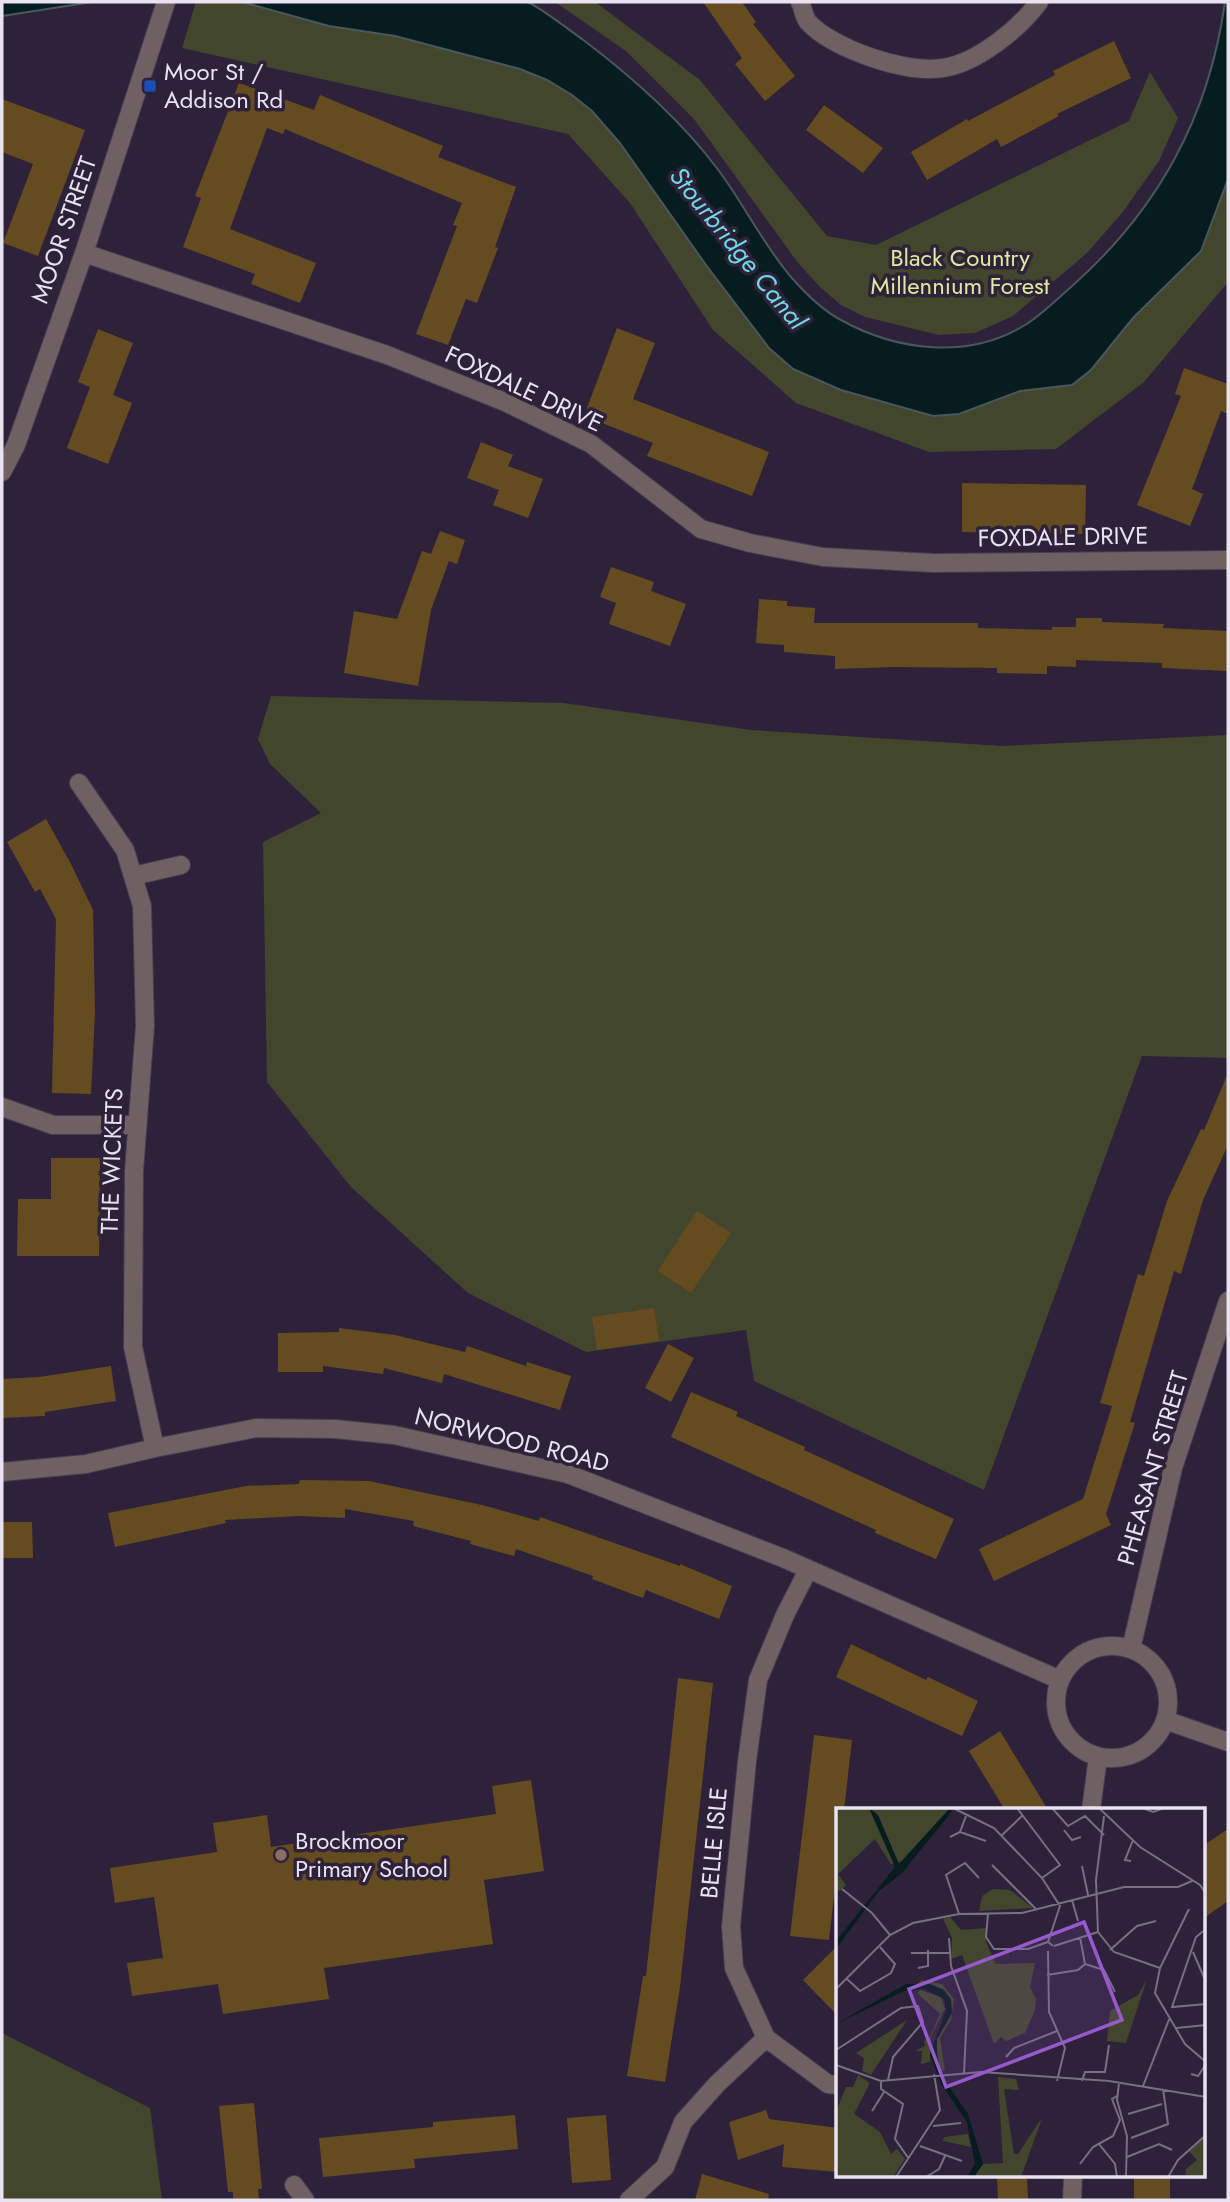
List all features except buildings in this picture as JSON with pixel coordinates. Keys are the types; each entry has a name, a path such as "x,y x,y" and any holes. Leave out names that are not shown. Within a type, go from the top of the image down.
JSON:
{"street":[{"name":"MOOR STREET","path":"2,472 16,445 84,253 166,2"},
{"path":"800,2 807,20 845,49 904,66 943,68 976,56 1012,31 1040,2"},
{"name":"FOXDALE DRIVE","path":"84,253 387,355 505,402 591,444 701,529 750,543 823,557 933,563 1228,560"},
{"name":"THE WICKETS","path":"79,783 125,850 142,906 145,1026 134,1171 133,1347 155,1448"},
{"path":"133,876 181,865"},
{"path":"2,1107 53,1125 136,1125"},
{"name":"PHEASANT STREET","path":"1130,1649 1173,1468 1228,1301"},
{"name":"NORWOOD ROAD","path":"2,1472 86,1464 256,1428 335,1429 394,1435 568,1474 649,1504 808,1570 1060,1680"},
{"name":"BELLE ISLE","path":"808,1570 785,1615 758,1680 747,1761 733,1912 734,1968 766,2038 828,2084 836,2085"},
{"path":"1114,1645 1130,1649 1152,1662 1164,1679 1168,1696 1165,1720 1152,1742 1138,1752 1120,1758 1098,1757 1076,1745 1062,1727 1057,1714 1056,1699 1060,1680 1074,1660 1095,1648 1114,1645"},
{"path":"1165,1720 1228,1742"},
{"path":"1091,1808 1098,1757"},
{"path":"629,2200 665,2167 683,2122 717,2084 766,2038"},
{"path":"1072,2200 1073,2178"},
{"path":"294,2185 305,2200"}],"green space":[{"path":"196,2 242,2 329,26 395,36 520,69 547,80 572,95 592,111 620,143 751,325 769,348 793,369 959,414 1020,391 1072,385 1091,370 1133,318 1201,251 1228,179 1228,282 1144,382 1056,449 929,452 796,403 713,330 630,203 568,134 182,48"},
{"name":"Black Country Millennium Forest","path":"555,2 595,2 700,80 827,236 876,245 1129,121 1150,72 1178,118 1159,161 1122,213 1087,253 1013,316 975,333 939,335 865,317 841,305 820,287 798,263 694,119 626,51"},
{"path":"271,696 564,703 751,730 1002,746 1228,735 1228,1058 1142,1056 984,1490 754,1381 746,1330 586,1352 468,1293 351,1187 267,1082 263,842 321,813 270,764 258,739"},
{"path":"2,2033 150,2108 162,2200 2,2200"}],"water":[{"name":"Stourbridge Canal","path":"513,1 532,4 582,39 654,98 702,149 726,180 781,264 814,301 834,316 863,331 909,344 956,347 1003,336 1037,317 1102,257 1130,226 1175,159 1206,84 1225,2 1228,2 1228,179 1201,251 1133,318 1091,370 1072,385 1020,391 959,414 933,416 841,390 793,369 769,348 706,265 620,143 592,111 547,80 520,69 395,36 329,26 242,2"},
{"path":"2,2 92,2 2,16"}],"place":[{"name":"Moor St / Addison Rd","path":"150,86"},
{"name":"Brockmoor Primary School","path":"281,1855"}]}
